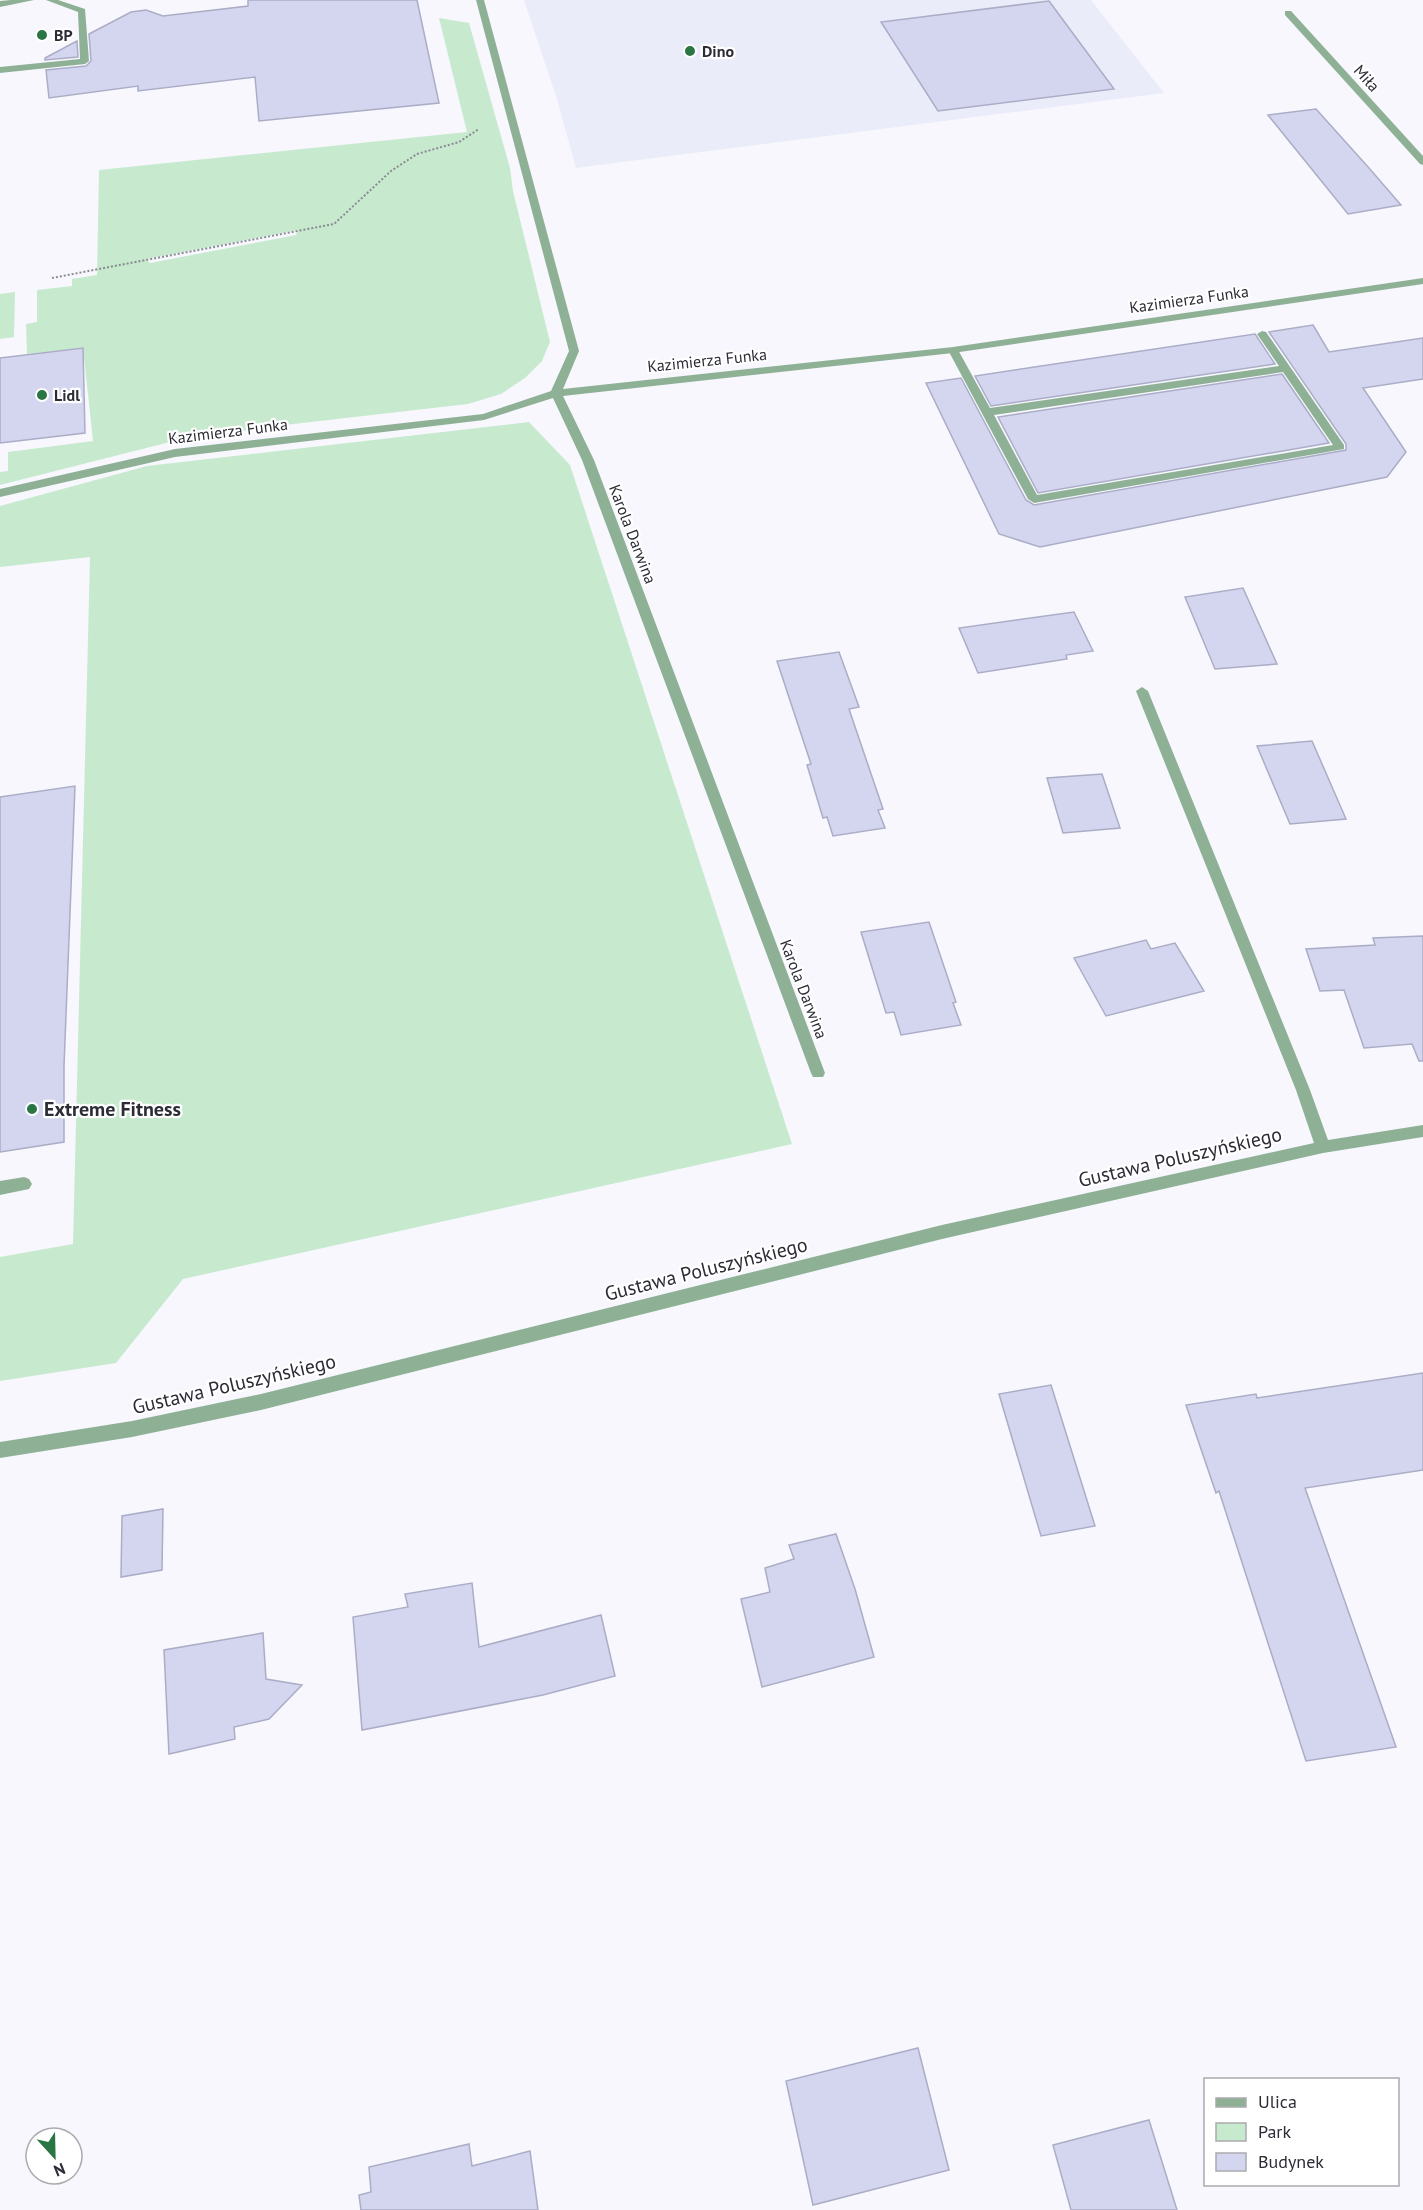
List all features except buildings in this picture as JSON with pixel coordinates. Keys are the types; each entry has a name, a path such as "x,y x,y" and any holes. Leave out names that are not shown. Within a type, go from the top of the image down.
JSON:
{"street":[{"path":"0,4 30,0"},
{"path":"0,70 85,61 82,11 50,0"},
{"path":"480,0 574,351 556,393"},
{"name":"Miła","path":"1288,13 1423,162"},
{"name":"Kazimierza Funka","path":"0,493 175,453 484,417 556,393 953,350 1423,281"},
{"path":"953,350 1034,499 1340,447 1262,334"},
{"path":"988,412 1284,369"},
{"name":"Karola Darwina","path":"556,393 588,460 818,1073"},
{"path":"1142,691 1303,1090 1323,1147"},
{"name":"Gustawa Poluszyńskiego","path":"0,1450 132,1429 261,1402 942,1232 1323,1147 1423,1131"},
{"path":"0,1188 24,1184"}],"path":[{"path":"52,278 334,224 392,171 417,154 459,142 485,124 505,99"}],"shaded area":[{"path":"524,0 1091,0 1164,93 576,168 556,96"}],"green space":[{"path":"439,18 469,23 510,168 513,191 550,342 542,361 525,378 501,394 468,404 276,426 174,441 0,485 0,472 8,471 8,452 93,441 83,348 27,354 26,324 37,322 37,290 72,286 72,279 97,275 99,170 467,132","holes":["298,230 296,235 150,263 146,259"]},
{"path":"15,292 14,337 0,339 0,294"},
{"path":"529,422 570,465 792,1144 183,1279 116,1363 0,1381 0,1257 73,1244 90,557 0,567 0,506 147,466"}],"place":[{"name":"BP","path":"42,35"},
{"name":"Dino","path":"690,51"},
{"name":"Lidl","path":"42,395"},
{"name":"Extreme Fitness","path":"32,1109"}]}
